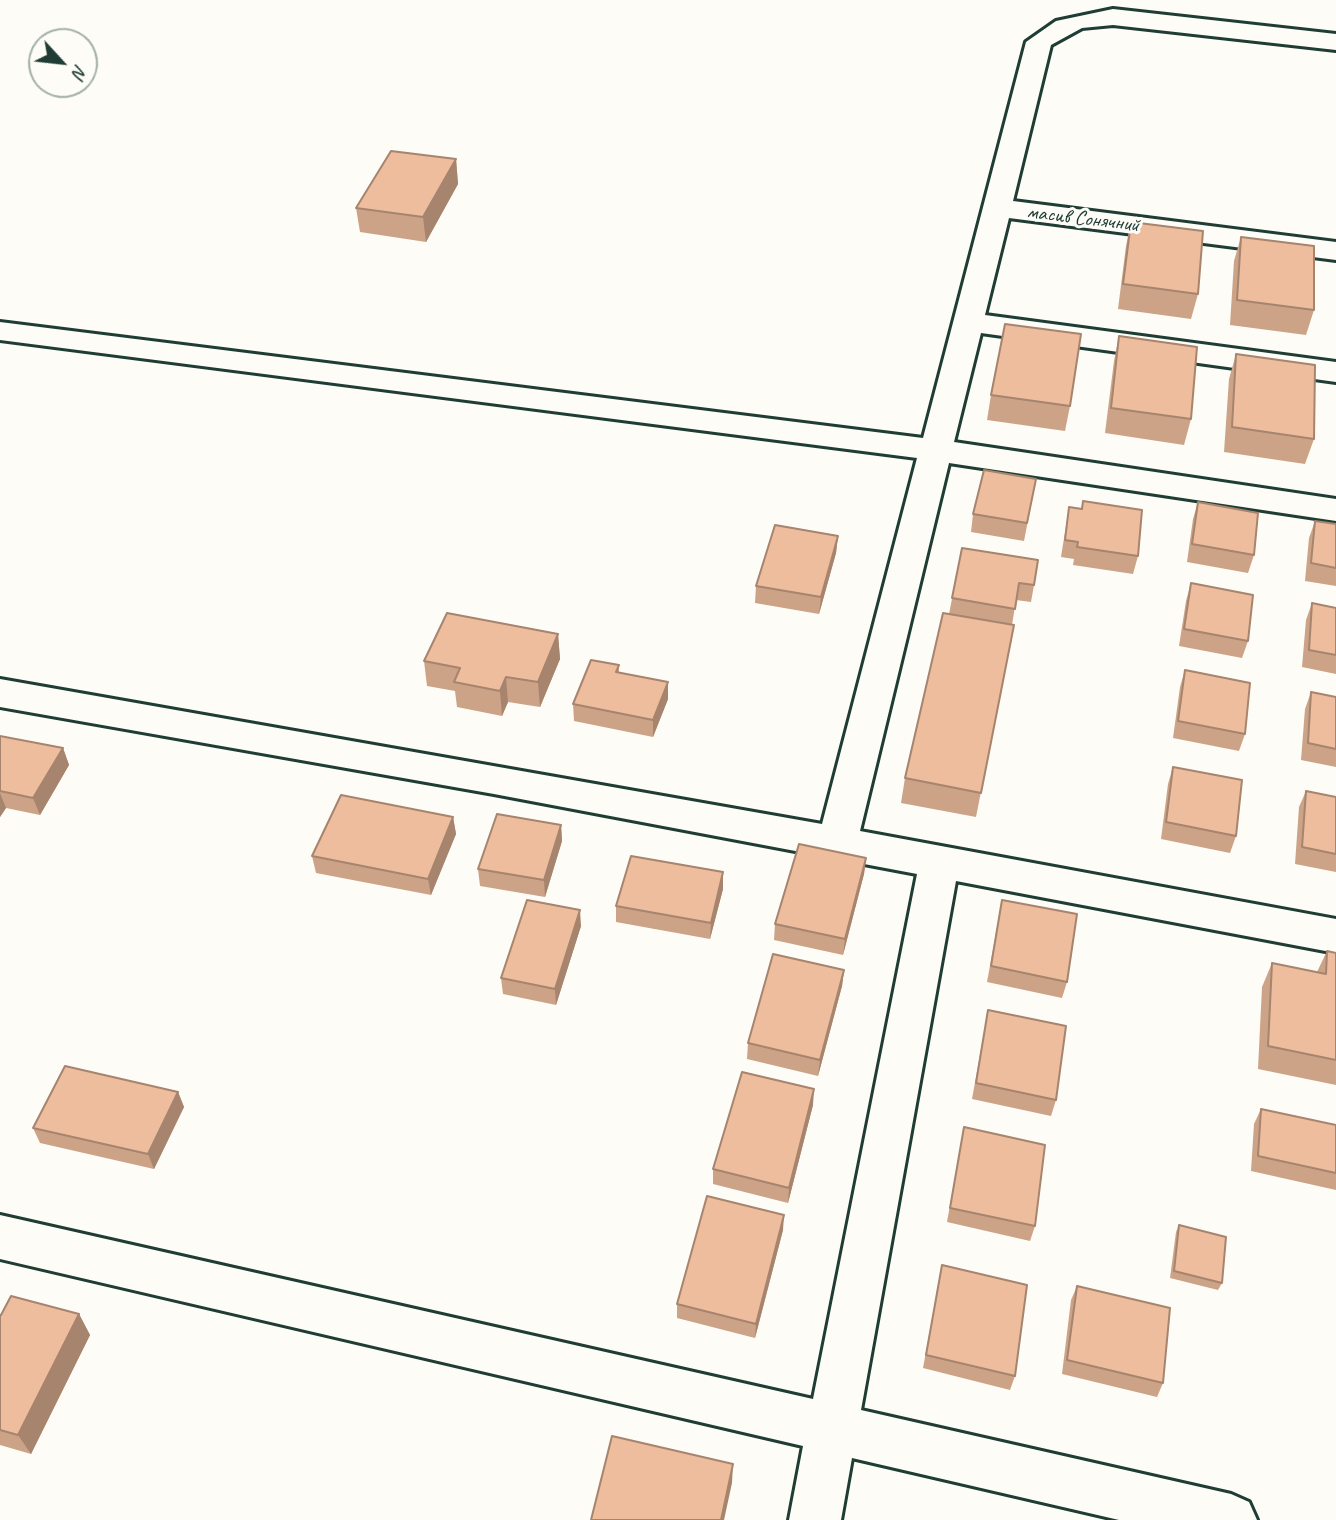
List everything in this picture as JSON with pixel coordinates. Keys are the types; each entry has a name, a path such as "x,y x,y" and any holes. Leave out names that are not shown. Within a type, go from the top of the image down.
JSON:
{"street":[{"path":"837,843 1039,42 1057,27 1082,20 1113,17 1336,42"},
{"name":"масив Сонячний","path":"997,208 1336,251"},
{"path":"968,322 1336,372"},
{"path":"0,331 936,450 1336,510"},
{"path":"0,693 494,779 1336,936"},
{"path":"815,1520 939,862"},
{"path":"0,1237 1231,1520"}],"building":[{"path":"391,151 456,159 423,217 356,208"},
{"path":"1131,222 1203,231 1198,294 1123,284"},
{"path":"1241,237 1314,246 1314,310 1237,300"},
{"path":"1005,324 1081,334 1070,406 991,395"},
{"path":"1119,336 1197,347 1191,419 1111,408"},
{"path":"1236,354 1315,365 1314,439 1232,427"},
{"path":"984,470 1036,479 1027,523 973,514"},
{"path":"1083,501 1142,510 1138,556 1077,547 1078,542 1065,540 1069,507 1082,509"},
{"path":"1198,502 1258,513 1254,555 1192,544"},
{"path":"1315,521 1336,524 1336,568 1311,563"},
{"path":"775,525 838,536 821,597 756,586"},
{"path":"962,548 1038,560 1034,585 1019,583 1015,609 952,598"},
{"path":"1191,583 1253,595 1248,641 1184,629"},
{"path":"1312,603 1336,608 1336,655 1309,650"},
{"path":"447,613 558,634 538,682 506,677 500,691 454,682 460,668 424,661"},
{"path":"943,613 1014,625 981,793 905,778"},
{"path":"591,660 619,665 616,672 668,682 653,720 573,704"},
{"path":"1185,670 1250,683 1245,734 1178,721"},
{"path":"1311,692 1336,697 1336,749 1308,743"},
{"path":"0,736 63,748 33,798 0,791"},
{"path":"1173,767 1242,780 1236,836 1166,822"},
{"path":"1306,791 1336,797 1336,854 1302,847"},
{"path":"341,795 453,817 428,879 312,856"},
{"path":"497,814 561,825 544,880 478,869"},
{"path":"799,844 866,858 845,939 775,924"},
{"path":"631,856 723,872 711,923 616,906"},
{"path":"527,900 580,910 555,989 501,978"},
{"path":"1002,900 1077,914 1067,982 991,966"},
{"path":"1327,951 1336,953 1336,1060 1268,1046 1272,963 1326,974"},
{"path":"773,954 844,970 820,1060 748,1043"},
{"path":"988,1010 1066,1026 1056,1100 976,1083"},
{"path":"65,1066 178,1092 148,1154 33,1128"},
{"path":"742,1072 814,1089 789,1188 713,1169"},
{"path":"1261,1109 1336,1125 1336,1173 1258,1156"},
{"path":"964,1127 1045,1145 1035,1226 950,1208"},
{"path":"707,1196 784,1215 756,1324 677,1304"},
{"path":"1179,1225 1226,1237 1222,1283 1174,1271"},
{"path":"942,1265 1027,1285 1015,1376 926,1355"},
{"path":"1077,1286 1170,1308 1163,1383 1067,1360"},
{"path":"11,1296 79,1314 18,1435 0,1430 0,1315"},
{"path":"612,1436 733,1464 721,1520 591,1520"}]}
